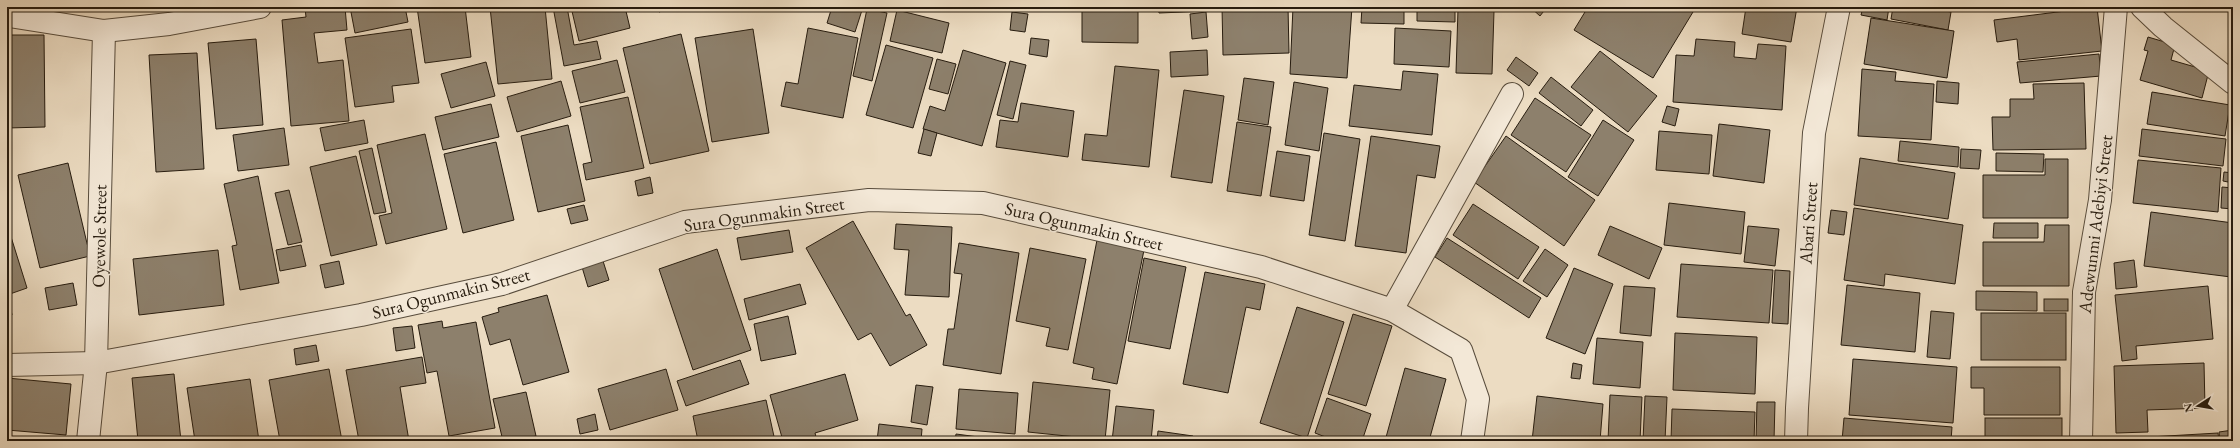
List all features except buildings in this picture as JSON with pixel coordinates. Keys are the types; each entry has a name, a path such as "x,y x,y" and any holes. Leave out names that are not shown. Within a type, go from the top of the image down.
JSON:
{"street":[{"path":"7,13 9,16 104,31 169,24 260,7"},
{"name":"Abari Street","path":"1796,441 1797,400 1814,133 1839,7"},
{"name":"Adewunmi Adebiyi Street","path":"2081,441 2084,292 2100,200 2116,7"},
{"path":"2142,7 2233,83"},
{"name":"Oyewole Street","path":"88,441 96,363 104,31"},
{"path":"1392,310 1512,94"},
{"name":"Sura Ogunmakin Street","path":"7,365 96,363 361,315 502,284 685,222 868,200 983,203 1261,267 1392,310 1461,350 1478,399 1472,441"}]}
